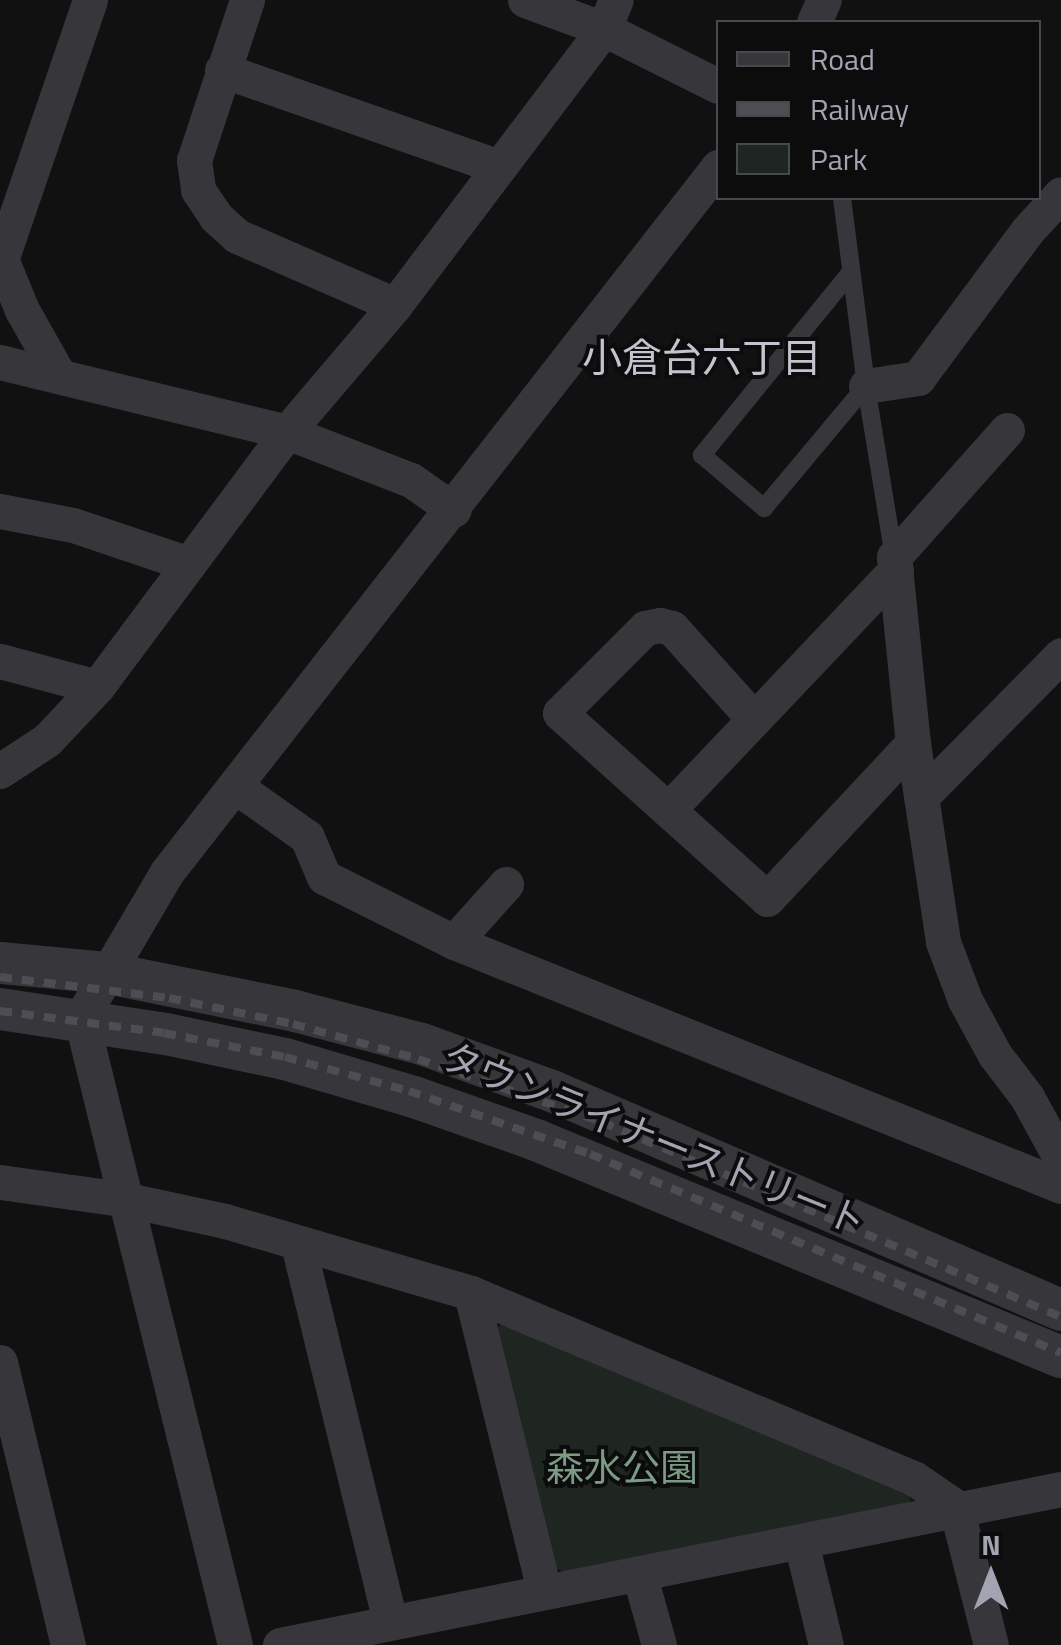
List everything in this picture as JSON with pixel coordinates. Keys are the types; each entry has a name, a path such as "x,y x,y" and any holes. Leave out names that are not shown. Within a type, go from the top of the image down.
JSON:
{"street":[{"path":"57,372 22,310 1,262 90,0"},
{"path":"247,0 194,160 198,190 216,217 237,236 394,305"},
{"path":"525,0 610,14 716,85"},
{"path":"0,771 47,740 97,687 287,432 394,305 500,166 610,14"},
{"path":"222,70 500,166"},
{"path":"235,1645 81,1018 167,872 454,510 716,170"},
{"path":"866,386 918,378 1028,231 1061,194"},
{"path":"0,362 57,372 287,432 411,480 454,510"},
{"path":"668,810 895,563 1007,430"},
{"path":"0,511 132,541 189,564"},
{"path":"895,563 912,743 940,928 965,1000 1061,1160"},
{"path":"753,718 672,628 660,625 645,628 560,713 767,899 912,743"},
{"path":"921,797 1061,655"},
{"path":"0,662 97,687"},
{"path":"235,786 307,837 324,878 454,942 1061,1186"},
{"path":"454,942 506,884"},
{"name":"タウンライナーストリート","path":"0,962 107,973 296,1011 441,1051 552,1090 1061,1310"},
{"name":"タウンライナーストリート","path":"0,1009 81,1018 285,1059 431,1103 536,1140 1061,1357"},
{"path":"0,1182 124,1199 225,1221 471,1293 914,1479 956,1507 991,1645"},
{"path":"298,1244 390,1621"},
{"path":"471,1293 544,1591"},
{"path":"0,1362 68,1645"},
{"path":"280,1645 1061,1489"},
{"path":"801,1542 826,1645"},
{"path":"639,1573 659,1645"}],"lane":[{"path":"842,200 866,386 895,563"},
{"path":"850,274 702,454 764,508 866,386"}],"green space":[{"name":"森水公園","path":"507,1320 909,1484 911,1508 565,1573 549,1565 492,1332"}],"railway":[{"path":"0,977 169,998 293,1024 418,1059 602,1122 1061,1317"},
{"path":"0,1011 164,1033 285,1057 409,1091 590,1154 1061,1353"}],"district":[{"name":"小倉台六丁目","path":"702,358"}]}
